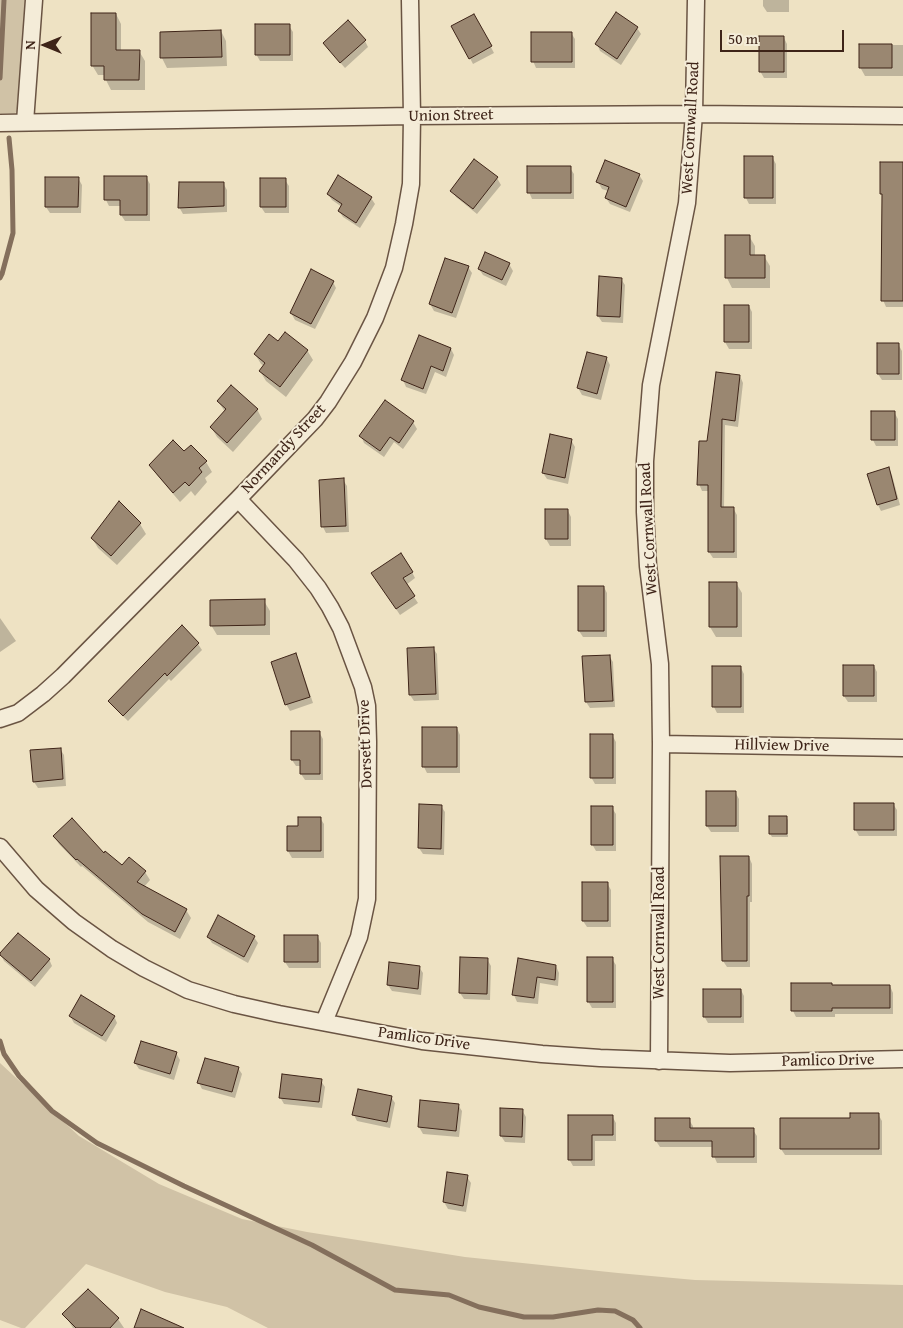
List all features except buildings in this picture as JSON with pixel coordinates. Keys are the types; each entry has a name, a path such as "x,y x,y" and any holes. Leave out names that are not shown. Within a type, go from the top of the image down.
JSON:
{"street":[{"path":"25,122 34,0"},
{"name":"Normandy Street","path":"0,719 18,713 50,688 238,499 315,419 353,362 375,318 394,268 411,184 410,0"},
{"name":"West Cornwall Road","path":"658,1061 660,664 648,566 645,461 651,385 687,203 694,114 696,0"},
{"name":"Union Street","path":"0,123 412,116 694,114 903,116"},
{"name":"Dorsett Drive","path":"238,499 296,560 330,607 363,687 367,706 367,899 359,937 324,1022"},
{"name":"Hillview Drive","path":"661,744 903,748"},
{"name":"Pamlico Drive","path":"0,847 36,888 74,922 112,949 144,968 188,990 234,1004 432,1042 542,1054 658,1061 740,1063 903,1059"}],"shaded area":[{"path":"0,0 28,0 20,109 15,113 0,113"},
{"path":"0,1063 79,1136 159,1184 242,1219 307,1232 465,1257 618,1273 695,1280 903,1285 903,1328 268,1328 227,1307 165,1292 86,1264 25,1328 21,1328 0,1320"}],"waterway":[{"path":"0,78 4,0"},
{"path":"0,278 13,233 12,170 9,138"},
{"path":"0,1041 4,1054 19,1076 52,1111 97,1143 184,1186 312,1245 395,1290 449,1295 479,1307 524,1317 553,1317 598,1310 615,1311 633,1320 640,1328"}]}
